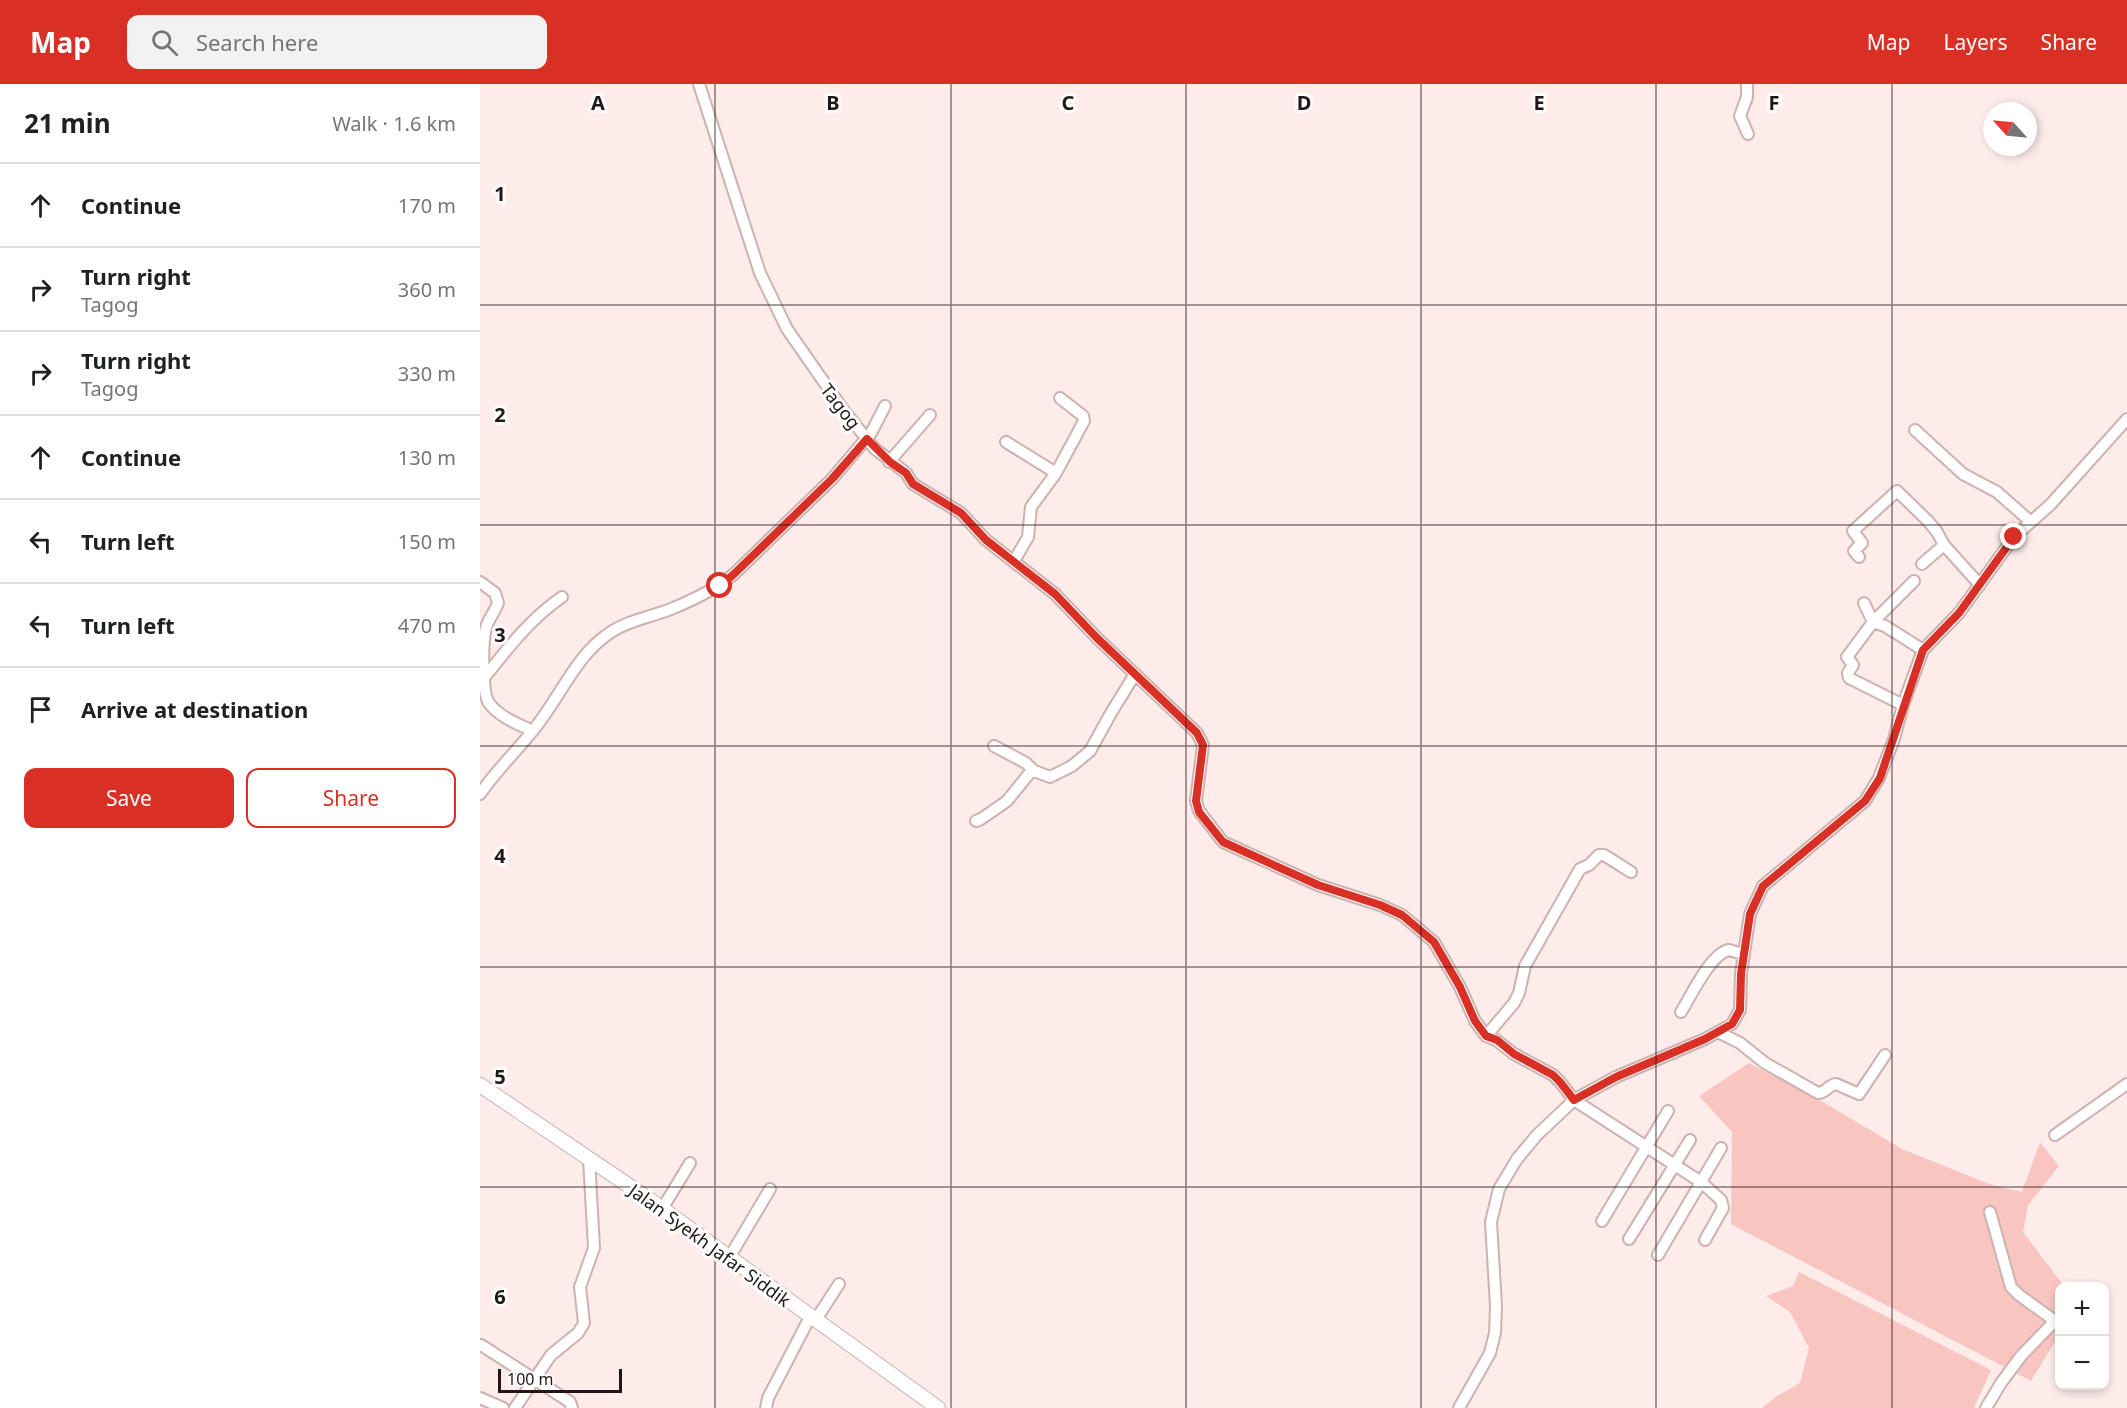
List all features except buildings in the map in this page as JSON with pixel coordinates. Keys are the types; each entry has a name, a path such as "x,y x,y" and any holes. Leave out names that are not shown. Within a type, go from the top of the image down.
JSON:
{"main road":[{"name":"Jalan Syekh Jafar Siddik","path":"480,1085 662,1209 929,1405"}],"street":[{"name":"Tagog","path":"699,84 753,254 768,291 787,329 805,357 867,439 890,462 906,473 913,484 961,513 986,540 1055,594 1135,675 1194,729 1203,745 1196,801 1199,812 1223,842 1318,885 1380,905 1402,915 1434,942 1460,987 1475,1021 1486,1036"},
{"path":"1747,84 1747,97 1740,116 1748,134"},
{"path":"1014,561 1028,537 1029,511 1056,473 1083,425 1084,418 1060,399"},
{"path":"480,794 491,778 533,731 581,659 598,641 627,624 671,609 720,586 832,479 867,439 885,406"},
{"path":"890,462 930,415"},
{"path":"1459,1408 1490,1353 1495,1333 1496,1306 1491,1222 1499,1189 1517,1159 1537,1135 1574,1100 1616,1077 1732,1024 1740,1010 1743,954 1750,914 1763,886 1865,801 1873,789 1894,739 1903,705 1923,650 1959,613 2014,537 2051,504 2127,419"},
{"path":"1915,430 1958,470 1997,492 2031,522"},
{"path":"1006,442 1056,473"},
{"path":"1859,557 1854,551 1862,543 1853,531 1897,491 1934,528 1944,545 1980,585"},
{"path":"1922,564 1944,545"},
{"path":"1903,705 1852,681 1848,676 1853,665 1847,654 1873,622 1914,581"},
{"path":"480,582 495,593 498,603 486,628 483,689 486,698 496,711 533,731"},
{"path":"484,678 526,626 562,597"},
{"path":"1864,603 1873,622 1885,626 1923,650"},
{"path":"994,746 1026,763 1033,770 1050,777 1083,758 1090,751 1110,713 1135,675"},
{"path":"976,820 1007,801 1033,770"},
{"path":"1630,872 1604,855 1599,855 1589,865 1580,869 1525,966 1519,993 1514,1003 1486,1036 1497,1040 1514,1054 1553,1075 1574,1100 1701,1182 1721,1200 1723,1208 1705,1240"},
{"path":"1681,1012 1719,954 1729,950 1743,954"},
{"path":"1718,1032 1740,1043 1765,1063 1818,1093 1836,1084 1859,1094 1885,1055"},
{"path":"2055,1135 2127,1084"},
{"path":"1602,1221 1668,1111"},
{"path":"1629,1239 1690,1140"},
{"path":"1658,1255 1721,1148"},
{"path":"515,1408 552,1355 578,1333 584,1323 580,1287 594,1248 589,1158"},
{"path":"662,1209 690,1163"},
{"path":"729,1258 770,1189"},
{"path":"1986,1408 2021,1356 2054,1323 2051,1318 2019,1296 2012,1287 1990,1212"},
{"path":"766,1407 768,1398 813,1319 839,1284"},
{"path":"481,1345 570,1402 572,1408"},
{"path":"480,1398 503,1408"}],"shaded area":[{"path":"1749,1063 1823,1102 1902,1149 1989,1184 2022,1192 2040,1142 2059,1166 2028,1205 2023,1232 2061,1282 2055,1282 2055,1342 2031,1381 1731,1224 1732,1132 1699,1096"},
{"path":"1799,1272 1991,1370 1974,1408 1762,1408 1800,1383 1809,1348 1790,1312 1766,1296 1793,1286"}],"route":[{"path":"720,586 832,479 867,439 890,462 906,473 913,484 961,513 986,540 1055,594 1097,638 1197,733 1203,745 1196,801 1199,812 1223,842 1240,852 1264,860 1318,885 1380,905 1402,915 1434,942 1460,987 1475,1021 1486,1036 1497,1040 1514,1054 1553,1075 1574,1100 1616,1077 1705,1039 1723,1030 1737,1019 1740,1010 1745,939 1756,898 1763,886 1865,801 1880,778 1923,650 1959,613 2014,537"}]}
